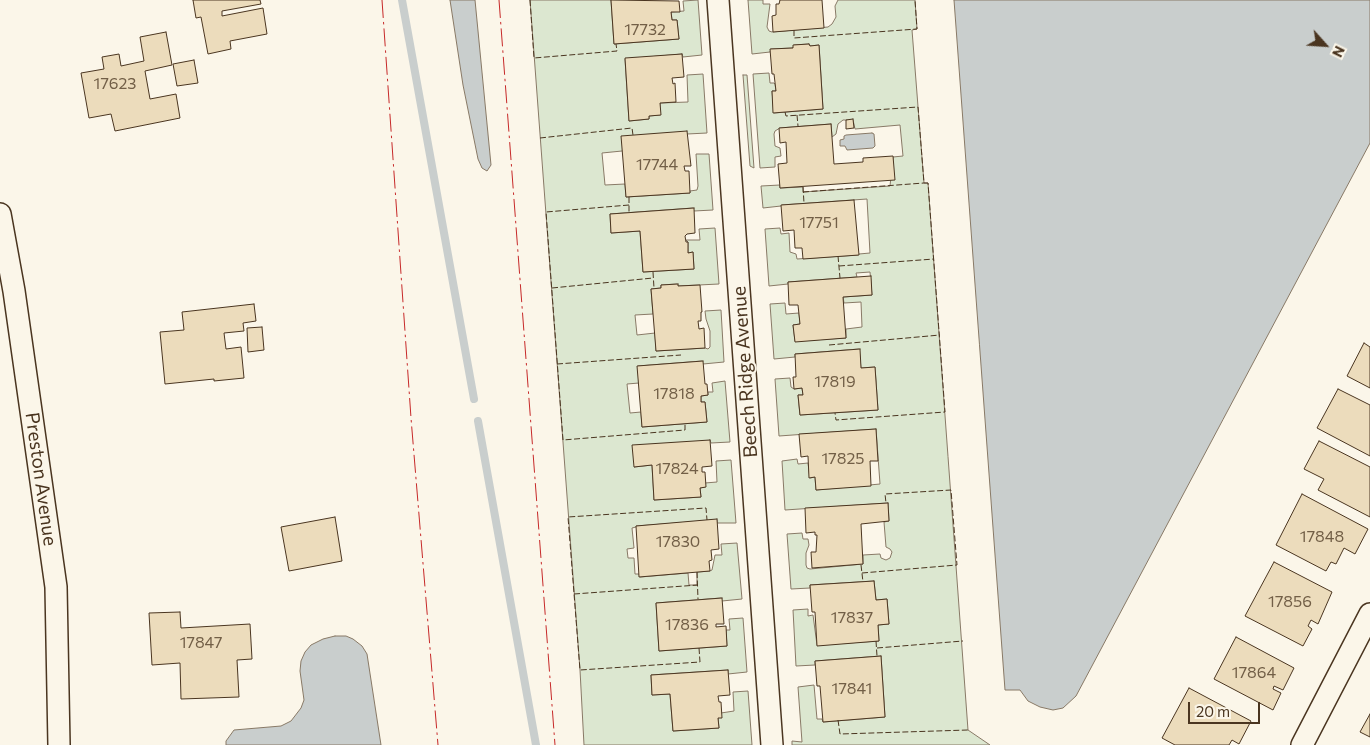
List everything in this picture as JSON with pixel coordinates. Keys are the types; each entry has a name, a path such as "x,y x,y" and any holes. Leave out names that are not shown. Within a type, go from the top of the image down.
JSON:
{"street":[{"name":"Beech Ridge Avenue","path":"718,0 772,745"},
{"name":"Preston Avenue","path":"0,214 14,291 56,587 59,745"},
{"path":"1302,745 1370,614"}],"green space":[{"path":"530,0 611,0 614,44 679,39 677,20 672,20 671,12 684,11 683,1 698,0 702,55 683,57 682,54 625,59 629,121 649,119 649,116 660,115 660,103 688,102 687,75 703,74 707,133 687,134 622,151 602,153 605,185 625,184 626,197 690,193 690,191 697,190 696,154 709,154 713,210 694,211 693,208 610,214 611,233 640,231 643,272 694,269 693,252 688,253 688,242 686,240 700,240 699,229 715,228 719,284 661,285 661,288 651,289 653,314 635,315 637,335 655,333 656,351 708,349 710,347 710,331 705,311 721,310 724,362 703,364 702,361 638,366 639,383 627,384 630,413 641,412 642,427 707,422 705,402 701,402 701,396 708,395 708,392 713,392 712,383 725,381 730,442 711,443 710,440 634,467 652,465 654,500 701,497 700,488 705,487 705,483 717,482 716,461 731,460 736,523 717,523 717,520 636,526 632,528 634,548 627,549 628,558 634,558 635,574 639,574 640,577 688,573 689,585 697,585 697,572 712,570 715,555 722,555 721,544 737,543 742,599 722,601 721,598 656,603 659,651 727,646 726,630 730,630 729,619 743,618 747,672 728,674 728,670 651,675 652,695 670,694 673,731 719,728 718,718 721,713 734,711 733,692 748,691 752,745 584,745"},
{"path":"748,0 763,0 763,4 770,4 767,27 772,32 828,27 836,17 835,6 838,0 915,0 917,29 912,30 924,183 928,183 968,730 990,745 792,745 792,741 802,742 798,687 814,685 817,719 822,719 823,722 885,717 881,656 815,661 815,665 796,666 793,610 808,609 808,616 813,615 817,645 879,641 878,625 889,624 887,599 876,600 874,581 810,585 810,588 791,589 787,534 802,533 803,539 808,539 806,565 810,569 863,564 863,555 880,554 881,558 886,560 890,558 892,552 886,547 884,522 889,521 888,503 785,510 782,461 797,459 798,464 808,463 810,478 815,477 816,490 880,484 876,429 779,436 775,379 790,378 791,387 794,389 802,388 803,395 798,395 800,415 878,410 875,367 861,368 859,349 795,354 795,357 774,359 770,304 785,303 786,314 799,313 800,324 793,325 795,341 846,338 846,329 862,327 861,302 844,303 843,297 872,295 870,272 856,273 857,277 788,282 788,284 769,286 765,229 780,228 781,234 789,233 790,252 796,254 797,259 870,253 867,199 763,208 761,186 780,185 780,188 803,187 803,192 890,186 893,157 903,156 900,125 855,129 853,120 843,120 838,124 836,134 832,137 831,124 780,128 774,134 775,146 780,148 781,156 775,157 775,167 760,168 753,74 769,73 770,83 775,84 776,91 772,91 774,113 823,109 819,45 794,45 793,48 771,49 770,52 752,54"},
{"path":"743,75 747,75 754,168 750,166"}],"shaded area":[{"path":"450,0 475,0 491,165 487,171 482,168 478,159 463,85"},
{"path":"954,0 1370,0 1370,143 1076,696 1063,708 1053,710 1040,707 1028,701 1020,690 1005,690"},
{"path":"874,134 875,146 873,148 847,150 845,146 840,146 840,140 844,139 846,135"},
{"path":"335,636 346,636 353,639 362,646 367,654 381,745 226,745 226,741 234,730 281,726 291,721 301,708 304,700 300,671 301,661 305,652 311,645"}],"building":[{"path":"193,0 260,0 261,4 222,11 222,16 263,8 267,34 230,41 231,49 208,54 201,17 196,18"},
{"path":"611,0 679,1 680,12 671,12 672,20 677,20 679,39 614,44"},
{"path":"780,0 822,0 824,28 773,32 772,16 776,15 776,4 779,4"},
{"path":"166,32 172,65 145,71 150,99 176,94 180,118 115,131 111,114 89,118 81,73 104,69 102,57 119,54 121,66 144,61 140,37"},
{"path":"809,44 810,46 819,45 823,109 773,113 772,91 776,91 774,74 772,74 770,49 793,48 793,45"},
{"path":"682,54 684,77 672,78 673,84 675,83 676,102 660,103 661,115 649,116 649,119 629,121 625,58"},
{"path":"194,60 198,83 177,86 173,64"},
{"path":"853,119 854,128 846,129 846,120"},
{"path":"831,124 834,164 863,162 863,158 893,156 895,180 780,188 778,164 787,163 786,142 780,143 779,128"},
{"path":"687,131 691,166 684,166 685,171 689,171 690,193 626,197 621,136"},
{"path":"854,200 859,255 803,259 802,248 795,248 794,230 783,231 781,205"},
{"path":"694,208 695,233 685,236 686,242 688,242 688,253 693,252 694,269 643,272 640,231 611,233 610,214"},
{"path":"871,276 872,295 843,297 846,338 795,342 793,325 800,324 798,305 789,305 788,282"},
{"path":"678,284 678,286 700,285 702,312 701,321 698,321 699,329 704,328 705,348 656,351 651,289 661,288 661,285"},
{"path":"254,304 256,321 243,323 244,331 224,333 226,349 241,347 244,378 165,384 160,332 184,330 182,312"},
{"path":"262,327 264,350 248,352 247,328"},
{"path":"1364,343 1370,347 1370,388 1347,376"},
{"path":"860,349 861,368 875,367 878,410 800,415 798,395 803,395 802,388 794,389 793,377 796,377 795,354"},
{"path":"703,361 708,395 701,396 701,402 705,402 707,422 642,427 637,366"},
{"path":"1338,389 1370,405 1370,456 1317,428"},
{"path":"876,429 878,461 870,461 871,486 816,490 815,477 809,478 808,456 801,457 799,434"},
{"path":"710,440 712,466 702,467 702,472 705,472 706,487 700,488 701,497 654,500 652,465 634,467 632,445"},
{"path":"1319,441 1370,467 1370,517 1318,490 1324,479 1304,469"},
{"path":"1302,494 1368,529 1355,554 1344,548 1336,564 1331,562 1326,571 1276,545"},
{"path":"888,503 889,521 861,524 863,564 812,568 811,552 816,552 817,535 815,535 815,532 806,533 805,508"},
{"path":"335,517 342,561 289,571 281,527"},
{"path":"717,519 719,549 711,550 710,571 639,577 636,526"},
{"path":"1274,562 1332,592 1318,624 1311,620 1308,626 1312,629 1303,646 1245,616"},
{"path":"874,581 876,600 887,599 889,624 878,625 879,641 817,646 815,612 812,612 810,585"},
{"path":"722,598 724,624 716,624 716,627 726,626 727,646 659,651 656,603"},
{"path":"180,612 181,628 250,624 252,659 237,660 239,697 181,699 180,663 152,665 149,613"},
{"path":"1236,637 1294,668 1283,690 1274,686 1273,689 1281,693 1273,710 1214,679"},
{"path":"881,656 885,717 823,722 820,686 817,686 815,661"},
{"path":"728,670 730,695 718,696 719,702 721,702 722,718 718,718 719,728 673,731 670,694 652,695 651,675"},
{"path":"1189,688 1251,721 1239,744 1232,740 1229,745 1175,745 1162,738"},
{"path":"1370,714 1370,737 1360,732"}],"waterway":[{"path":"402,0 474,399"},
{"path":"478,421 536,745"}],"fence":[{"path":"530,0 534,58 617,51 616,44"},
{"path":"794,30 794,38 917,29 915,0"},
{"path":"785,112 786,116 918,107 924,183 928,183 945,412 836,420 835,413"},
{"path":"797,115 798,126"},
{"path":"540,138 632,128 633,135"},
{"path":"803,192 924,183"},
{"path":"803,187 804,203"},
{"path":"629,197 629,213"},
{"path":"629,205 546,212 563,440 685,430 685,424"},
{"path":"838,256 840,278"},
{"path":"839,266 934,259"},
{"path":"653,272 654,288"},
{"path":"552,288 653,278"},
{"path":"829,345 940,335"},
{"path":"557,364 681,355"},
{"path":"862,573 957,565 951,490 885,494 886,503"},
{"path":"699,648 700,662 580,670 568,517 706,508 707,520"},
{"path":"861,565 863,582"},
{"path":"697,572 698,599"},
{"path":"574,594 698,585"},
{"path":"876,641 877,656"},
{"path":"877,648 963,641"},
{"path":"838,720 840,734 968,730"}],"power":[{"path":"382,0 411,418 438,745"},
{"path":"499,0 555,745"}]}
